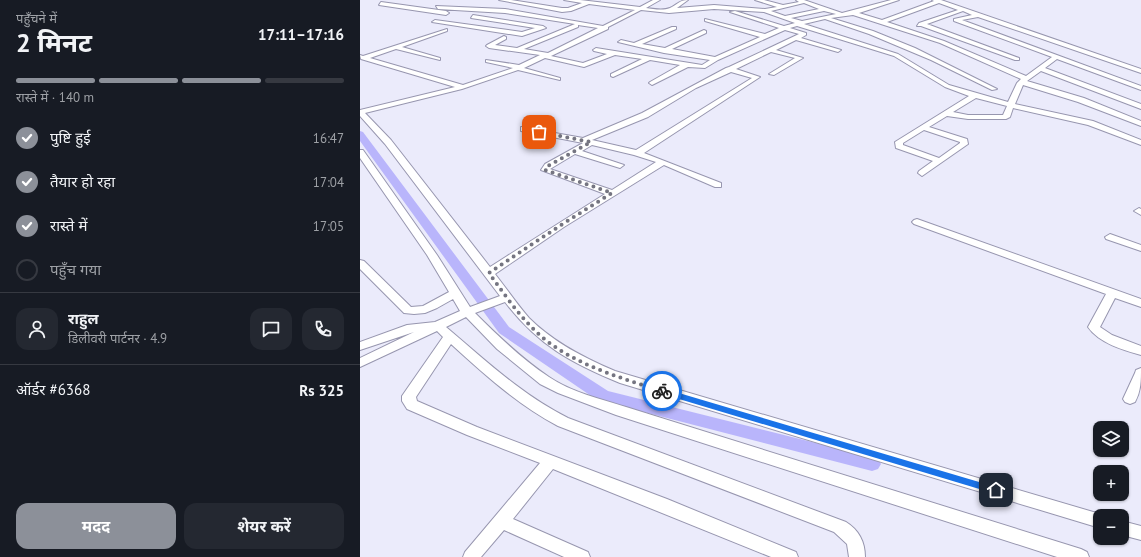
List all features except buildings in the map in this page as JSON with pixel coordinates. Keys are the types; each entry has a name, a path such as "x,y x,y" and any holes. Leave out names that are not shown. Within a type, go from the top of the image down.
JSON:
{"street":[{"path":"502,0 562,10 569,10 595,0"},
{"path":"567,0 668,11 736,9 765,11 799,24 855,40 896,55 947,86 974,96 1090,123 1141,144"},
{"path":"643,0 656,1"},
{"path":"668,11 684,0"},
{"path":"712,0 804,34 832,41"},
{"path":"736,9 756,0 782,6"},
{"path":"596,50 702,67 716,59 786,27 823,18 853,13 896,0"},
{"path":"656,1 606,28 518,68 464,87 360,112 388,142 489,273 502,298 543,337 578,360 625,380 1093,519"},
{"path":"765,11 802,1 842,15"},
{"path":"882,22 937,1 1138,70"},
{"path":"382,4 543,28"},
{"path":"438,7 495,11 564,20 606,28"},
{"path":"784,17 825,9"},
{"path":"905,29 962,10"},
{"path":"458,25 495,11"},
{"path":"853,13 942,42 1023,80 1081,100 1141,124"},
{"path":"978,15 956,20 1055,58 1141,88"},
{"path":"823,18 865,29 917,50 994,90"},
{"path":"435,22 522,34 564,20"},
{"path":"707,20 765,36"},
{"path":"921,24 1017,59"},
{"path":"519,50 576,26"},
{"path":"942,42 1011,27"},
{"path":"634,45 674,28"},
{"path":"361,58 445,30"},
{"path":"664,51 704,32"},
{"path":"612,193 545,170 548,166 588,141 653,111 694,87 804,34"},
{"path":"504,38 488,46 545,55 584,65 614,53"},
{"path":"796,38 838,50"},
{"path":"621,42 664,51 716,59"},
{"path":"396,47 438,58"},
{"path":"769,50 800,58 772,74"},
{"path":"361,58 464,87"},
{"path":"946,113 968,117 1006,117 1010,105 1023,80 1055,58"},
{"path":"613,75 648,59"},
{"path":"488,61 558,79"},
{"path":"652,83 686,65"},
{"path":"637,153 757,77 730,69 706,65"},
{"path":"1039,68 1141,107"},
{"path":"1086,69 1138,70"},
{"path":"940,161 899,146 899,142 974,96"},
{"path":"922,127 964,141 964,144 922,173"},
{"path":"524,129 588,141 637,153 718,185"},
{"path":"574,151 620,164"},
{"path":"360,152 456,292 470,310 507,351 546,381 563,390 621,411 1081,557"},
{"path":"489,273 561,225 663,162"},
{"path":"917,222 1141,303"},
{"path":"1110,237 1141,248"},
{"path":"360,263 408,310 418,311 424,309 456,292"},
{"path":"1112,293 1094,327 1103,336 1141,351"},
{"path":"360,363 470,310 502,298"},
{"path":"360,346 407,329 438,326 498,378 546,414 563,422 840,527 849,532 854,539 857,546 857,557"},
{"path":"450,337 409,396 409,401 412,405 472,431 551,460 790,557"},
{"path":"1130,399 1141,373"},
{"path":"471,557 551,460"},
{"path":"501,521 573,555"},
{"path":"1129,530 1141,533"}],"waterway":[{"path":"360,134 504,330 603,396 872,464"}],"way so far":[{"path":"539,132 591,142 548,166 545,170 612,193 489,273 525,320 543,337 563,351 578,360 625,380 662,391"}],"route":[{"path":"662,391 996,490"}]}
